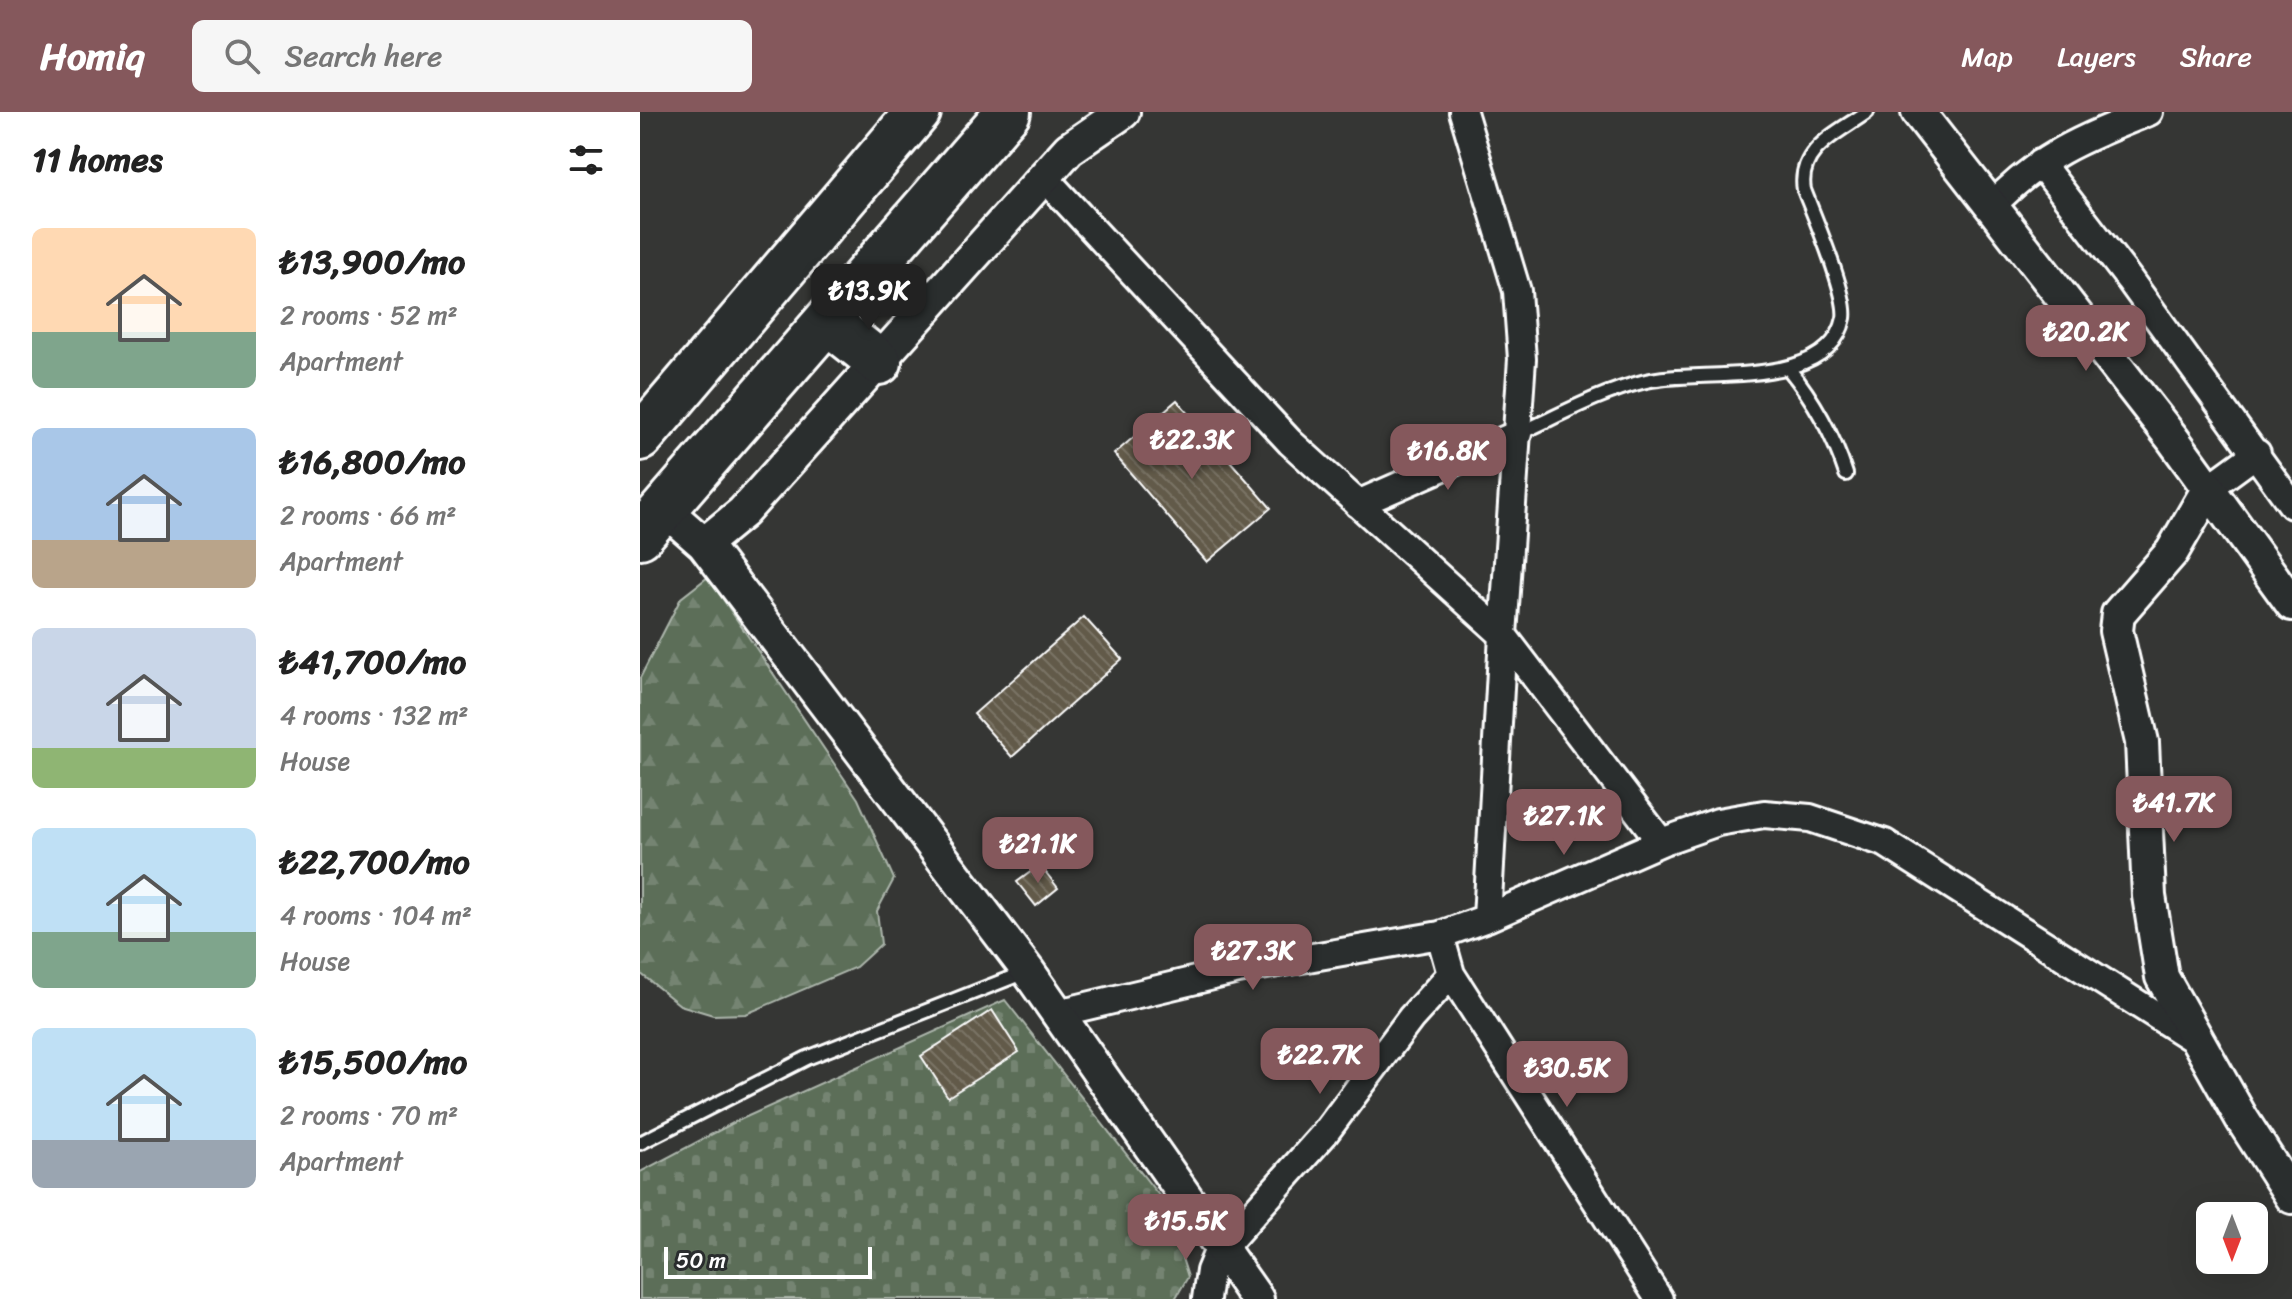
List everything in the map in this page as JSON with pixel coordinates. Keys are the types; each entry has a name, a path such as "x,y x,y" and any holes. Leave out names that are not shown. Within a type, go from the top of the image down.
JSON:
{"highway":[{"path":"640,438 918,112"},
{"path":"652,522 1008,112"},
{"path":"827,321 879,362"}],"street":[{"path":"1069,149 1083,112"},
{"path":"704,544 743,512 1069,149 1123,112"},
{"path":"1463,112 1517,291 1522,359 1487,918"},
{"path":"1918,112 2209,488 2292,604"},
{"path":"1992,206 2040,163 2075,142 2149,112"},
{"path":"2040,163 2129,279 2292,505"},
{"path":"1044,177 1290,442 1503,635 1661,842"},
{"path":"1358,504 1518,434"},
{"path":"2257,453 2209,488 2172,552 2118,614 2116,631 2142,742 2149,896 2162,977 2242,1119 2292,1197"},
{"path":"652,522 704,544 1028,971 1257,1299"},
{"path":"1058,1013 1238,970 1440,935 1487,918 1661,842 1718,822 1764,814 1810,818 1885,843 2199,1042"},
{"path":"1440,935 1451,974 1659,1299"},
{"path":"1206,1299 1210,1271 1222,1247 1325,1133 1402,1030 1451,974"}],"lane":[{"path":"1518,434 1614,391 1643,382 1665,377 1748,374 1788,368 1818,354 1834,340 1844,318 1845,305 1804,190 1805,162 1810,154 1867,112"},
{"path":"1788,368 1815,405 1846,474"},
{"path":"640,1143 807,1058 1028,971"}],"green space":[{"path":"708,577 858,799 894,879 877,911 881,944 856,967 746,1014 713,1015 680,1005 640,973 640,678 681,598"},
{"path":"1005,1000 1164,1202 1188,1277 1175,1299 640,1299 640,1172 735,1122"}],"building":[{"path":"1177,400 1271,508 1207,562 1114,454"},
{"path":"1084,617 1122,659 1012,757 974,714"},
{"path":"1040,865 1058,888 1036,906 1017,882"},
{"path":"992,1010 1019,1052 948,1097 921,1056"}]}
